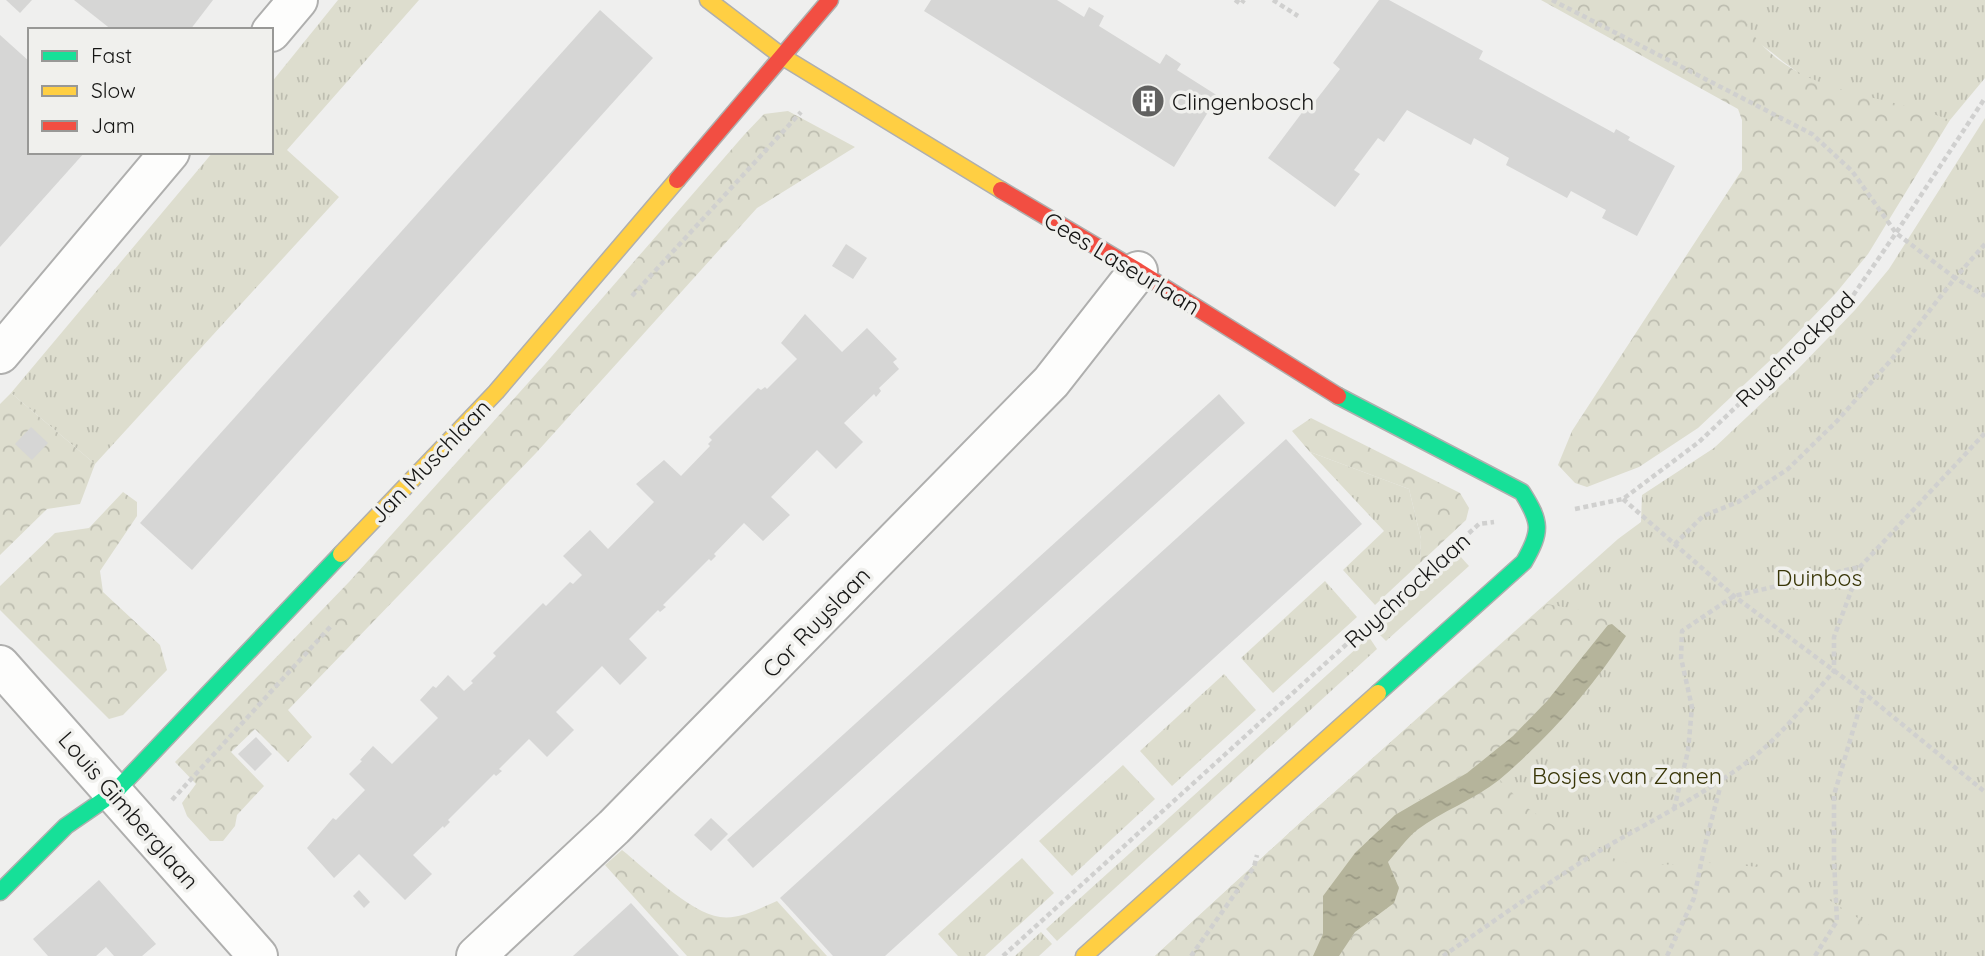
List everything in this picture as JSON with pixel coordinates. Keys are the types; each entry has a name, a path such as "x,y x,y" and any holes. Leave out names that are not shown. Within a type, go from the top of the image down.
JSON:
{"street":[{"path":"273,30 298,0"},
{"name":"Cees Laseurlaan","path":"708,0 783,57 1138,271 1319,386 1522,492 1538,517"},
{"name":"Jan Muschlaan","path":"0,892 66,826 114,793 496,392 830,0"},
{"path":"0,354 168,154"},
{"name":"Cor Ruyslaan","path":"476,956 614,827 1051,382 1138,271"},
{"path":"1084,956 1524,562 1538,539 1538,517"},
{"name":"Louis Gimberglaan","path":"0,665 258,956"}],"path":[{"path":"1235,0 1241,4 1244,0"},
{"path":"1273,0 1298,16"},
{"path":"1552,0 1812,134 1852,172 1896,233 1955,278 1985,296"},
{"name":"Ruychrockpad","path":"1538,517 1623,499 1699,442 1852,297 1985,98"},
{"path":"1675,544 1703,516 1738,502 1788,469 1891,360 1985,244"},
{"path":"1443,956 1594,854 1674,810 1722,779 1751,759 1786,728 1834,671 1834,637 1860,567 1985,433"},
{"path":"1623,499 1734,596 1864,694 1985,792"},
{"name":"Ruychrocklaan","path":"1003,956 1479,524 1538,517"},
{"path":"1674,810 1688,751 1692,707 1681,658 1682,631 1734,596 1860,567"},
{"path":"1815,956 1837,921 1834,795 1864,694"},
{"path":"1667,956 1694,898 1722,779"},
{"path":"1191,956 1254,867 1262,836 1258,798"}],"green space":[{"path":"338,0 419,0 287,150 339,197 95,464 11,393 211,154 273,154 273,81"},
{"path":"1541,0 1742,0 1745,18 1757,39 1794,70 1832,86 1950,120 1868,254 1836,293 1780,351 1698,428 1639,467 1587,487 1575,483 1558,465 1572,431 1742,170 1742,120 1738,109"},
{"path":"1677,0 1985,0 1985,78 1950,120 1816,82 1794,70 1753,39"},
{"path":"788,111 855,147 757,208 536,453 288,710 312,737 288,762 255,729 231,752 264,786 237,815 235,826 223,841 210,841 187,816 182,803 196,784 175,762 349,582 545,364 744,135 764,114"},
{"name":"Bosjes van Zanen","path":"1985,118 1985,956 1155,956 1301,822 1618,539 1641,522 1642,495 1714,448 1798,369 1855,310 1889,269"},
{"path":"11,393 95,464 80,504 47,509 0,555 0,404"},
{"path":"1311,418 1460,493 1469,508 1466,520 1420,563 1421,539 1409,489 1310,452 1292,431"},
{"path":"1310,452 1409,489 1421,539 1420,563 1375,605 1343,570 1384,531"},
{"path":"123,492 137,502 137,516 100,571 103,592 160,645 167,670 123,715 109,719 0,610 0,586 55,533 89,528"},
{"path":"1459,555 1469,566 1386,641 1375,630"},
{"path":"1325,581 1357,617 1273,693 1241,658"},
{"path":"1547,604 1602,614 1612,624 1608,625 1547,701 1513,736 1467,773 1420,799 1355,853 1332,880 1321,908 1323,934 1313,956 1155,956 1301,822"},
{"path":"1369,637 1377,649 1057,941 1046,929"},
{"path":"1224,674 1256,710 1172,786 1140,751"},
{"path":"1123,765 1155,799 1072,876 1039,841"},
{"path":"1499,779 1526,807 1588,849 1624,862 1654,865 1710,863 1772,868 1815,891 1918,956 1339,956 1355,932 1378,916 1399,888 1388,862 1403,844 1423,825"},
{"path":"622,850 682,899 708,914 735,917 777,901 827,956 687,956 605,865"},
{"path":"1022,858 1054,893 985,956 958,956 938,934"},
{"path":"1041,932 1052,944 1039,956 1015,956"}],"water":[{"path":"1612,624 1626,636 1599,675 1568,712 1499,780 1413,834 1388,862 1399,888 1394,903 1355,932 1339,956 1313,956 1323,934 1323,896 1355,853 1395,815 1467,773 1513,736 1547,701 1608,625"}],"building":[{"path":"6,0 32,0 20,13"},
{"path":"74,0 213,0 192,28 109,28"},
{"path":"931,0 1057,0 1084,17 1089,7 1104,16 1099,26 1160,64 1166,54 1181,64 1177,70 1218,96 1174,167 924,11"},
{"path":"1379,0 1389,0 1483,51 1479,59 1614,133 1616,129 1630,137 1628,140 1675,166 1637,236 1602,218 1606,210 1571,191 1567,198 1506,165 1509,158 1474,138 1471,145 1407,110 1384,142 1378,138 1354,170 1360,174 1335,207 1268,158 1310,102 1313,104 1340,69 1333,63"},
{"path":"600,10 653,58 192,570 140,523"},
{"path":"0,35 28,60 28,154 83,154 0,247"},
{"path":"846,244 867,258 853,279 832,266"},
{"path":"805,314 842,352 867,328 897,359 893,362 899,369 879,388 881,391 876,397 874,394 844,423 863,442 836,469 817,450 771,497 790,515 763,541 744,523 714,554 716,556 711,561 709,559 663,605 666,607 660,612 658,610 629,639 647,658 620,685 602,666 556,712 574,730 547,757 529,739 499,769 502,771 496,776 494,774 448,820 450,822 444,828 443,826 413,855 432,874 405,900 359,854 334,878 307,848 333,818 336,820 365,790 349,774 362,761 360,760 373,746 392,764 438,718 420,700 433,686 436,688 448,675 464,691 496,656 493,653 543,603 546,606 570,582 573,584 582,575 563,556 590,530 608,549 654,502 636,484 664,460 681,476 710,446 708,444 712,440 709,437 758,388 767,389 797,359 781,343"},
{"path":"1219,394 1245,423 753,868 727,840"},
{"path":"31,427 48,443 32,460 15,444"},
{"path":"1286,439 1362,524 885,956 833,956 780,898"},
{"path":"256,737 272,754 255,771 238,754"},
{"path":"711,818 728,834 711,851 694,835"},
{"path":"99,880 156,944 142,956 114,956 106,947 96,956 48,956 33,939"},
{"path":"359,890 370,902 364,908 353,896"},
{"path":"631,903 679,956 573,956"}],"traffic: fast":[{"path":"1338,396 1522,492 1536,519 1534,542 1524,562 1378,693"},
{"path":"0,892 66,826 114,793 341,554"}],"traffic: slow":[{"path":"708,0 783,57 1001,190"},
{"path":"341,554 496,392 677,180"},
{"path":"1084,956 1378,693"}],"traffic: jam":[{"path":"677,180 830,0"},
{"path":"1001,190 1138,271 1338,396"}],"place":[{"name":"Clingenbosch","path":"1148,101"}],"park label":[{"name":"Duinbos","path":"1819,577"}]}
